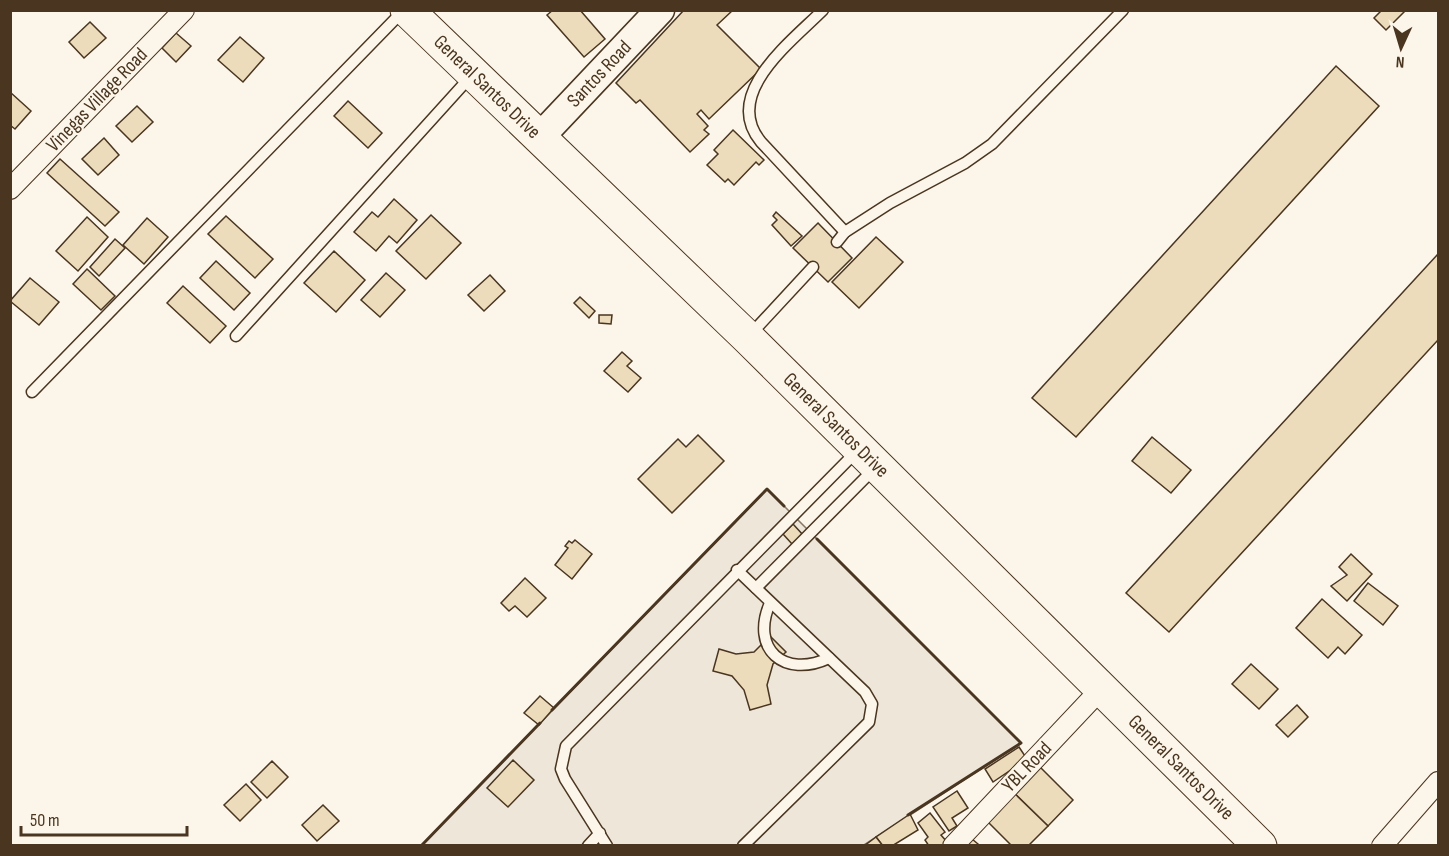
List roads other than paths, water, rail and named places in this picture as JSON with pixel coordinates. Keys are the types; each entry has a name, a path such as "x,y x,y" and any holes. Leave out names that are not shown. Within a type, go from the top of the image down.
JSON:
{"highway":[{"name":"General Santos Drive","path":"405,10 748,338 1260,846"}],"street":[{"name":"Vinegas Village Road","path":"10,189 184,10"},
{"name":"Santos Road","path":"539,138 660,10"},
{"name":"YBL Road","path":"953,846 1101,688"},
{"path":"1382,846 1438,782"}],"lane":[{"path":"32,392 405,10"},
{"path":"823,10 761,72 750,98 749,120 754,133 761,142 845,232"},
{"path":"837,243 845,232 890,203 965,163 992,144 1122,10"},
{"path":"236,336 472,75"},
{"path":"748,338 813,267"},
{"path":"607,846 561,769 566,746 737,570 867,458"},
{"path":"756,588 867,458"},
{"path":"737,570 865,692 872,704 869,722 743,846"},
{"path":"770,603 764,617 764,633 777,659 797,666 809,665 829,658"},
{"path":"588,846 600,833"}]}
